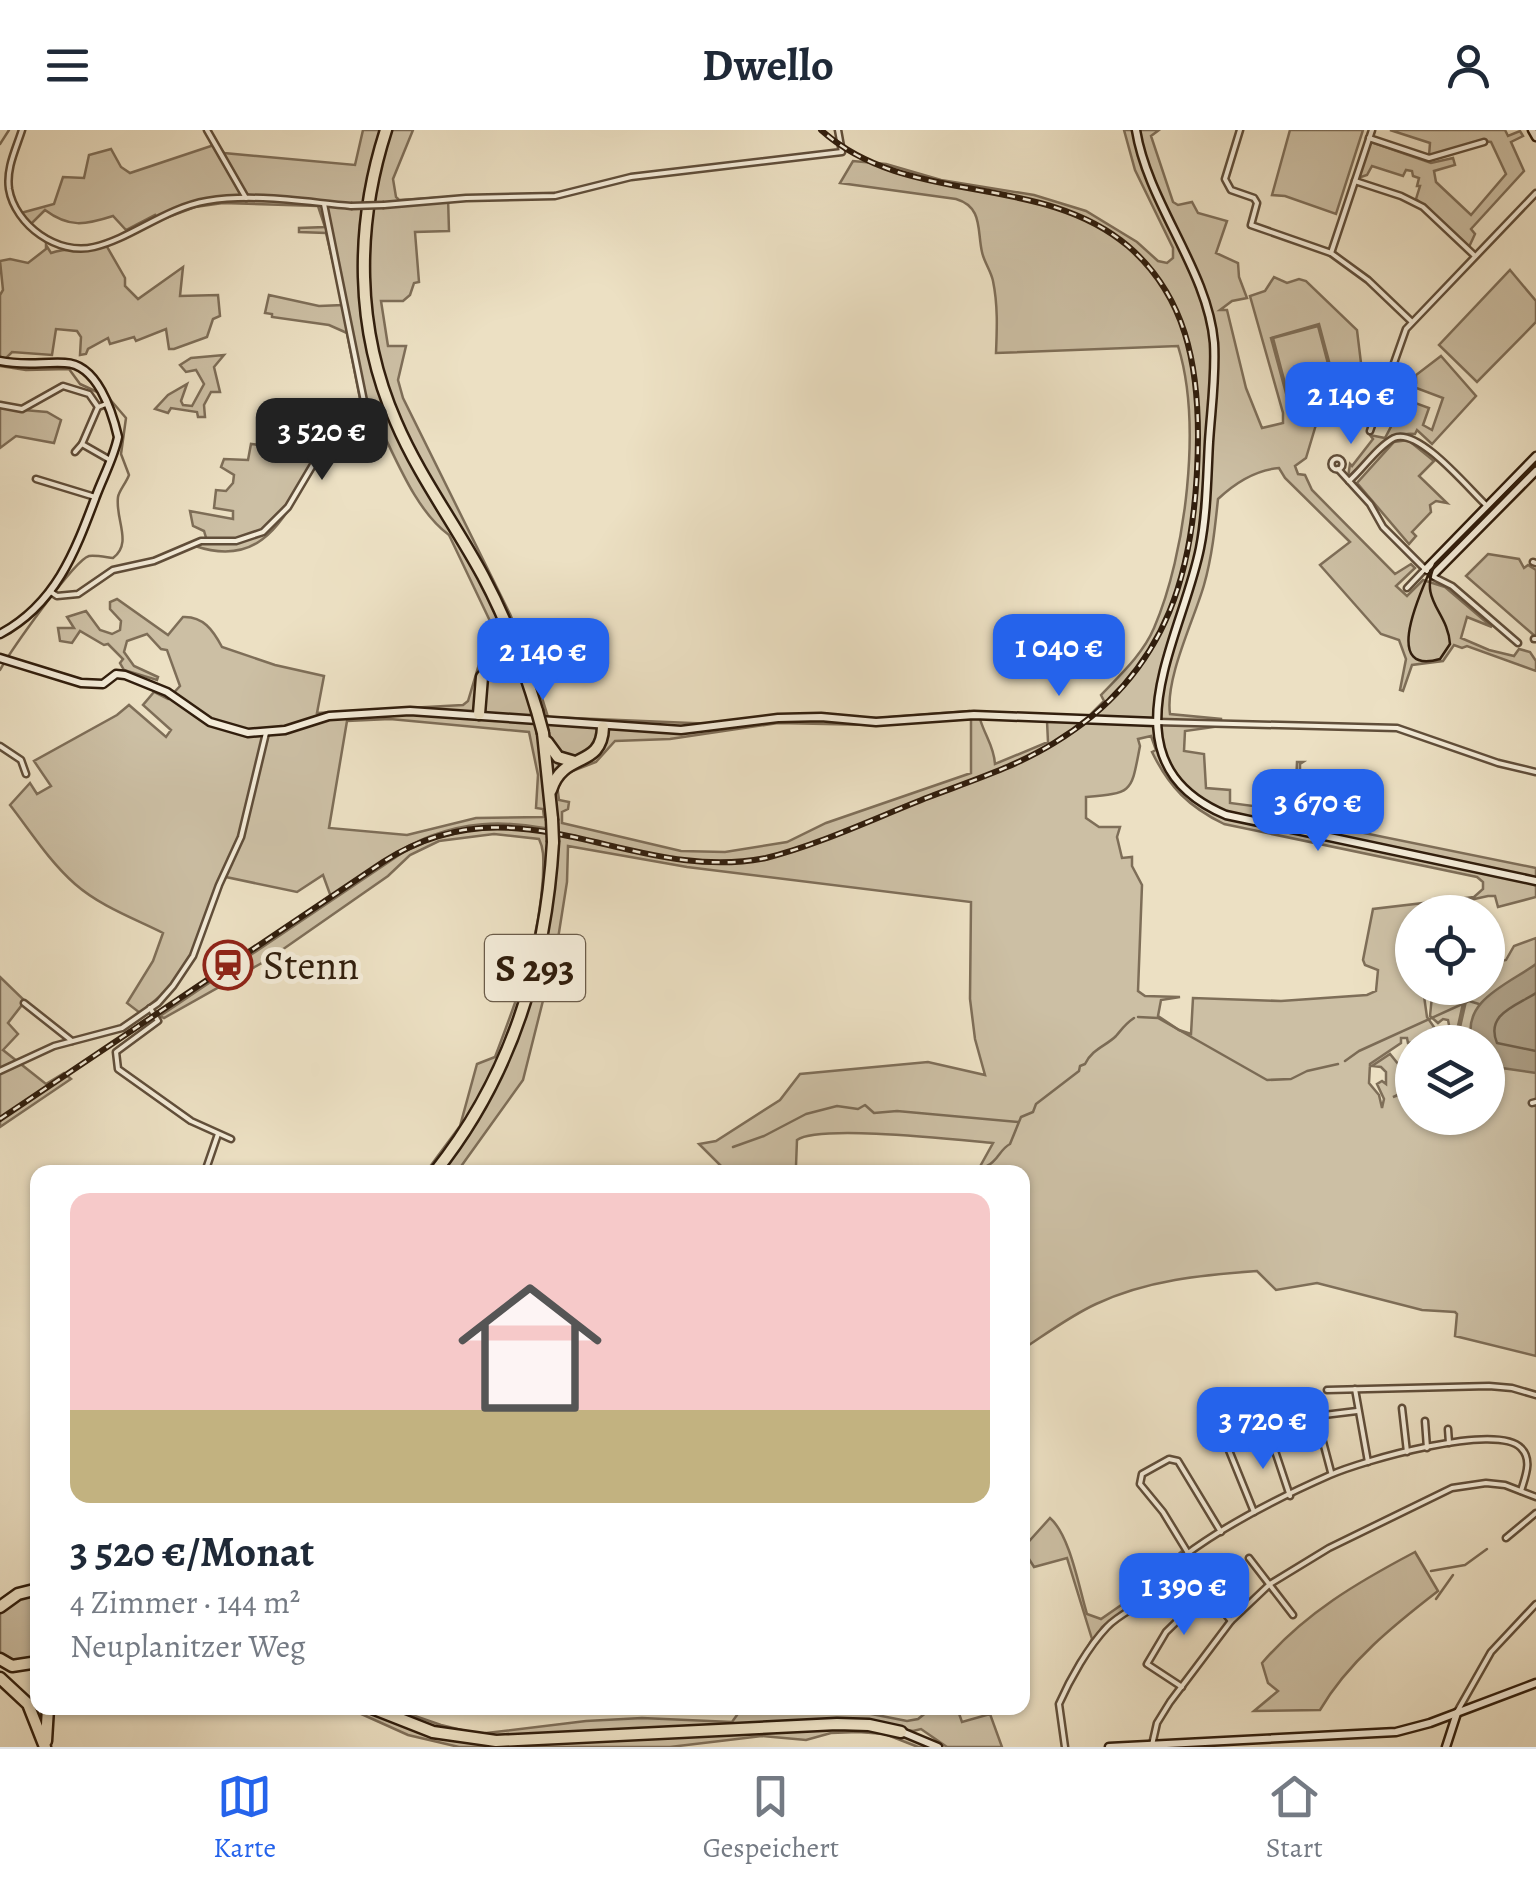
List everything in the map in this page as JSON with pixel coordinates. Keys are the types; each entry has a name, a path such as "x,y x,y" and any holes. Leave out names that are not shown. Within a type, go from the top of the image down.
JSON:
{"highway":[{"name":"S 293","path":"386,130 364,233 365,306 373,354 406,445 508,627 537,711 551,799 553,842 544,931 526,1000 498,1071 469,1124 440,1165"},
{"path":"479,714 482,678 504,652 508,627"},
{"path":"492,663 508,662 527,676"},
{"path":"551,799 564,767 596,750 603,727"},
{"path":"543,735 554,754 575,762"},
{"path":"0,1607 30,1591"},
{"path":"0,1659 12,1666 30,1663"},
{"path":"0,1678 30,1709"},
{"path":"33,1715 46,1747"},
{"path":"46,1747 48,1715"},
{"path":"390,1715 433,1732 496,1741 837,1724 870,1725 901,1732"}],"street":[{"path":"22,130 9,170 8,188 14,206 34,230 70,248 92,248 192,204 246,198 384,206 466,198 555,196 631,177 842,152 838,130"},
{"path":"208,130 246,198"},
{"path":"1136,130 1154,188 1203,298 1214,348 1200,548 1158,688 1156,722 1162,751 1179,782 1213,810 1250,822 1536,881"},
{"path":"1240,130 1225,179 1231,190 1254,198 1257,203 1251,225 1331,253 1368,280 1412,322"},
{"path":"1331,253 1372,130"},
{"path":"1532,130 1536,137"},
{"path":"1369,138 1429,158 1484,142"},
{"path":"1356,181 1423,207 1475,256"},
{"path":"1370,431 1401,339 1412,322 1536,193"},
{"path":"54,594 85,592 113,570 154,561 201,541 245,540 263,532 288,507 320,453 365,421 324,204"},
{"path":"0,361 26,365 66,362 88,371 118,437 80,539 54,594 0,634"},
{"path":"0,405 22,408 63,386 101,399"},
{"path":"75,452 101,399"},
{"path":"1349,481 1394,439 1410,437 1490,508"},
{"path":"82,444 110,460"},
{"path":"1407,588 1535,464"},
{"path":"1338,470 1370,504 1383,526 1432,576 1452,586 1518,643"},
{"path":"36,480 95,498"},
{"path":"1432,576 1490,508"},
{"path":"4,659 81,684 103,684 116,674 125,674 167,692 224,728 266,733 329,716 410,711 603,727 694,730 806,717 876,722 974,715 1114,719 1397,728 1494,762 1536,772"},
{"path":"0,1071 34,1054 122,1028 174,986 193,956 241,837 266,733"},
{"path":"0,746 20,760 26,774"},
{"path":"24,1003 72,1041"},
{"path":"150,1008 158,1021 116,1052 118,1069 168,1106 231,1139"},
{"path":"207,1165 218,1134"},
{"path":"1327,1390 1490,1386 1536,1395"},
{"path":"1355,1389 1368,1462"},
{"path":"1402,1408 1407,1452"},
{"path":"1332,1474 1318,1429 1324,1415 1357,1411"},
{"path":"1424,1421 1428,1448"},
{"path":"1254,1512 1226,1443 1231,1434 1261,1426 1270,1434 1290,1496"},
{"path":"1448,1429 1449,1444"},
{"path":"1066,1747 1059,1704 1095,1642 1114,1620 1157,1590 1180,1559 1254,1512 1332,1474 1368,1462 1449,1444 1490,1440 1515,1443 1526,1454 1528,1463 1520,1491"},
{"path":"1188,1553 1140,1484 1142,1474 1169,1459 1178,1462 1220,1532"},
{"path":"1152,1746 1156,1723 1182,1687 1231,1621 1270,1584 1329,1548 1452,1488 1486,1483 1536,1496"},
{"path":"1506,1538 1536,1513"},
{"path":"1249,1558 1293,1616"},
{"path":"1182,1687 1147,1664 1166,1632 1207,1592 1231,1621"},
{"path":"1446,1747 1457,1712 1491,1652 1536,1604"},
{"path":"1109,1747 1235,1744 1412,1728 1536,1682"},
{"path":"901,1732 938,1747"}],"shaded area":[{"path":"363,130 413,130 393,179 396,197 448,197 449,231 415,232 419,282 414,283 403,301 381,301 388,346 406,346 398,380 403,398 510,614 548,717 715,724 766,716 878,718 969,711 971,718 980,719 995,764 1048,742 1047,721 1083,722 1104,701 1101,695 1137,655 1154,628 1175,564 1187,488 1189,412 1178,346 996,353 995,290 971,208 956,199 840,183 853,161 886,164 941,180 1034,195 1086,211 1137,242 1158,261 1167,263 1173,258 1173,248 1135,170 1124,130 1159,130 1151,136 1173,202 1192,202 1198,213 1227,221 1216,253 1238,263 1247,298 1232,301 1220,310 1227,310 1246,388 1262,428 1283,423 1283,413 1250,296 1265,291 1274,277 1287,283 1299,279 1306,281 1357,330 1361,363 1338,424 1318,418 1306,458 1295,466 1298,474 1305,475 1312,490 1395,574 1411,564 1415,568 1396,586 1407,596 1423,580 1445,587 1492,627 1467,617 1461,638 1514,656 1519,649 1530,652 1536,661 1536,671 1454,645 1443,661 1412,665 1403,691 1400,690 1406,659 1399,640 1381,634 1320,565 1350,542 1279,468 1262,471 1218,499 1207,574 1176,667 1170,714 1221,719 1221,726 1185,731 1184,751 1204,754 1206,788 1230,790 1230,803 1290,811 1295,806 1297,762 1303,762 1300,820 1536,868 1536,897 1505,905 1505,895 1476,895 1483,889 1483,882 1477,877 1224,824 1200,811 1173,786 1152,752 1156,750 1151,736 1138,739 1132,781 1122,791 1086,797 1086,818 1099,827 1120,827 1117,837 1122,858 1132,857 1132,866 1142,885 1138,991 1145,996 1180,997 1161,1000 1158,1016 1191,1034 1193,998 1281,1001 1367,995 1376,991 1378,970 1365,965 1363,960 1373,909 1395,906 1395,1005 1425,1005 1433,1025 1395,1025 1395,1047 1370,1064 1369,1083 1379,1095 1382,1108 1384,1099 1377,1084 1386,1084 1386,1072 1372,1066 1390,1054 1395,1060 1395,1135 1505,1135 1505,1025 1461,1025 1465,1005 1505,1005 1505,960 1514,946 1536,938 1536,1356 1455,1336 1455,1312 1422,1310 1317,1283 1276,1290 1257,1271 1195,1277 1135,1289 1086,1309 1030,1344 1030,1165 981,1165 993,1143 891,1134 810,1135 797,1140 796,1165 720,1165 699,1144 716,1141 780,1100 800,1074 928,1062 985,1075 970,999 971,902 687,867 568,846 557,945 523,1080 462,1165 431,1165 460,1126 477,1064 495,1057 519,991 541,901 543,857 539,839 494,834 439,841 410,855 388,876 269,959 164,1018 160,1016 405,851 432,839 470,830 544,832 544,828 481,824 429,837 382,862 331,897 323,875 297,892 221,876 190,959 171,987 140,1013 127,1003 153,961 163,933 106,905 75,884 10,805 30,783 37,794 51,786 34,761 129,705 166,737 171,730 143,705 154,692 168,699 180,686 167,650 147,634 127,641 124,652 134,666 158,677 157,680 124,670 120,663 123,659 108,644 80,631 72,643 60,641 58,628 74,628 67,617 86,611 100,630 112,634 120,630 121,621 110,609 110,602 117,599 168,635 183,617 196,619 211,630 222,647 324,676 317,713 463,705 468,701 480,661 500,642 449,535 416,498 377,421 369,424 361,404 347,333 329,325 265,313 269,295 319,306 343,305 326,233 299,232 299,228 325,227 318,206 223,203 195,207 158,221 155,215 126,230 113,216 78,223 62,220 45,210 31,224 21,213 54,204 63,177 84,178 89,155 111,149 121,167 130,173 217,144 224,153 355,165","holes":["1319,324 1338,395 1290,408 1271,338","390,719 529,732 538,775 536,808 543,809 544,817 476,818 407,835 329,828 347,721","971,719 971,773 826,823 787,842 725,852 681,851 562,823 562,812 568,809 569,802 559,800 557,785 562,775 596,762 615,741 670,739 778,723 872,725"]},
{"path":"1290,130 1363,130 1336,214 1272,195"},
{"path":"1390,130 1505,130 1508,136 1520,131 1523,136 1511,142 1524,171 1471,229 1475,234 1469,247 1416,199 1419,178 1412,171 1406,170 1403,176 1372,166 1367,175 1358,178 1371,142 1431,163 1453,158 1455,165 1434,171 1436,182 1471,215 1506,174 1491,142 1429,156 1430,143"},
{"path":"46,245 51,253 106,245 125,278 125,286 138,299 183,267 180,296 218,295 220,316 213,319 207,337 174,349 169,349 166,329 136,341 134,337 110,344 108,338 80,355 81,337 77,331 56,329 52,355 12,352 0,364 0,261 28,263"},
{"path":"1510,270 1536,301 1536,322 1477,382 1439,345"},
{"path":"1318,326 1336,394 1291,406 1273,338"},
{"path":"224,355 214,367 220,392 211,392 204,405 205,417 198,417 197,412 171,408 168,413 155,409 168,395 187,384 181,401 192,406 204,384 196,370 186,372 180,365 191,358"},
{"path":"1441,356 1476,396 1432,444 1417,430 1415,434 1395,437 1348,477 1350,464 1373,439 1370,435 1385,438 1394,421 1404,418 1410,401 1429,408 1423,425 1432,430 1443,398 1411,386 1416,383 1416,375"},
{"path":"0,408 47,412 61,420 54,443 16,436 0,448"},
{"path":"340,425 359,425 361,431 327,451 277,526 262,540 244,549 222,552 195,546 207,541 204,531 193,526 190,511 233,519 233,511 214,508 216,490 226,491 233,483 234,475 221,467 224,459 248,460 251,444 316,452 341,432"},
{"path":"1408,440 1434,461 1419,476 1447,503 1436,501 1430,505 1431,512 1412,532 1416,536 1409,544 1357,483 1394,442"},
{"path":"1488,554 1519,559 1524,568 1528,565 1536,570 1536,637 1466,576"},
{"path":"0,977 25,1001 8,1023 18,1034 3,1050 46,1084 64,1073 71,1079 0,1127"},
{"path":"1431,1005 1463,1005 1458,1025 1449,1025 1443,1019 1438,1023 1430,1016"},
{"path":"1050,1518 1068,1549 1087,1614 1101,1619 1182,1551 1159,1584 1102,1627 1074,1672 1092,1639 1067,1558 1034,1567 1030,1561 1030,1540"},
{"path":"1415,1552 1438,1591 1358,1660 1320,1710 1254,1711 1278,1691 1268,1683 1262,1663 1279,1645 1333,1600"},
{"path":"30,1595 30,1661 18,1664 0,1655 0,1612 16,1598"},
{"path":"364,1715 385,1715 446,1738 852,1727 892,1732 929,1747 918,1747 885,1734 858,1732 831,1733 806,1740 762,1736 670,1747 459,1747 408,1735"},
{"path":"398,1715 412,1715 478,1734 642,1718 732,1722 737,1715 877,1715 907,1721 923,1715 960,1715 962,1722 990,1715 1002,1747 947,1747 921,1729 913,1731 851,1719 492,1737 425,1726"}],"water":[{"path":"1536,964 1536,1073 1505,1068 1505,1025 1471,1025 1479,1005 1505,1005 1505,985"}],"waterway":[{"path":"0,144 9,130"},
{"path":"0,366 69,369 80,384 108,397 126,418 121,454 129,475 118,497 123,538 119,552 113,558 89,556 81,561 0,670"},
{"path":"1345,1061 1460,1005"},
{"path":"1138,1017 1158,1018 1267,1080 1291,1079 1338,1064"},
{"path":"988,1165 1010,1144 1021,1117 1033,1112 1036,1104 1079,1071 1091,1055 1134,1018"},
{"path":"733,1147 806,1114 837,1106 858,1109 865,1105 874,1113 897,1111 1018,1122"},
{"path":"1431,1571 1465,1565 1487,1549"},
{"path":"1436,1599 1453,1575"}],"tram line":[{"path":"1536,462 1435,564 1431,577 1430,587 1450,644 1440,659 1423,661 1413,656 1409,630 1429,573 1437,564 1536,464"}],"railway":[{"path":"0,1119 383,862 433,838 481,828 528,829 667,858 716,862 766,858 828,838 1024,759 1094,715 1126,683 1151,649 1170,611 1192,529 1197,410 1191,358 1176,309 1148,266 1128,246 1093,223 1055,207 893,170 856,154 821,130"}],"place":[{"name":"Stenn","path":"228,965"}]}
